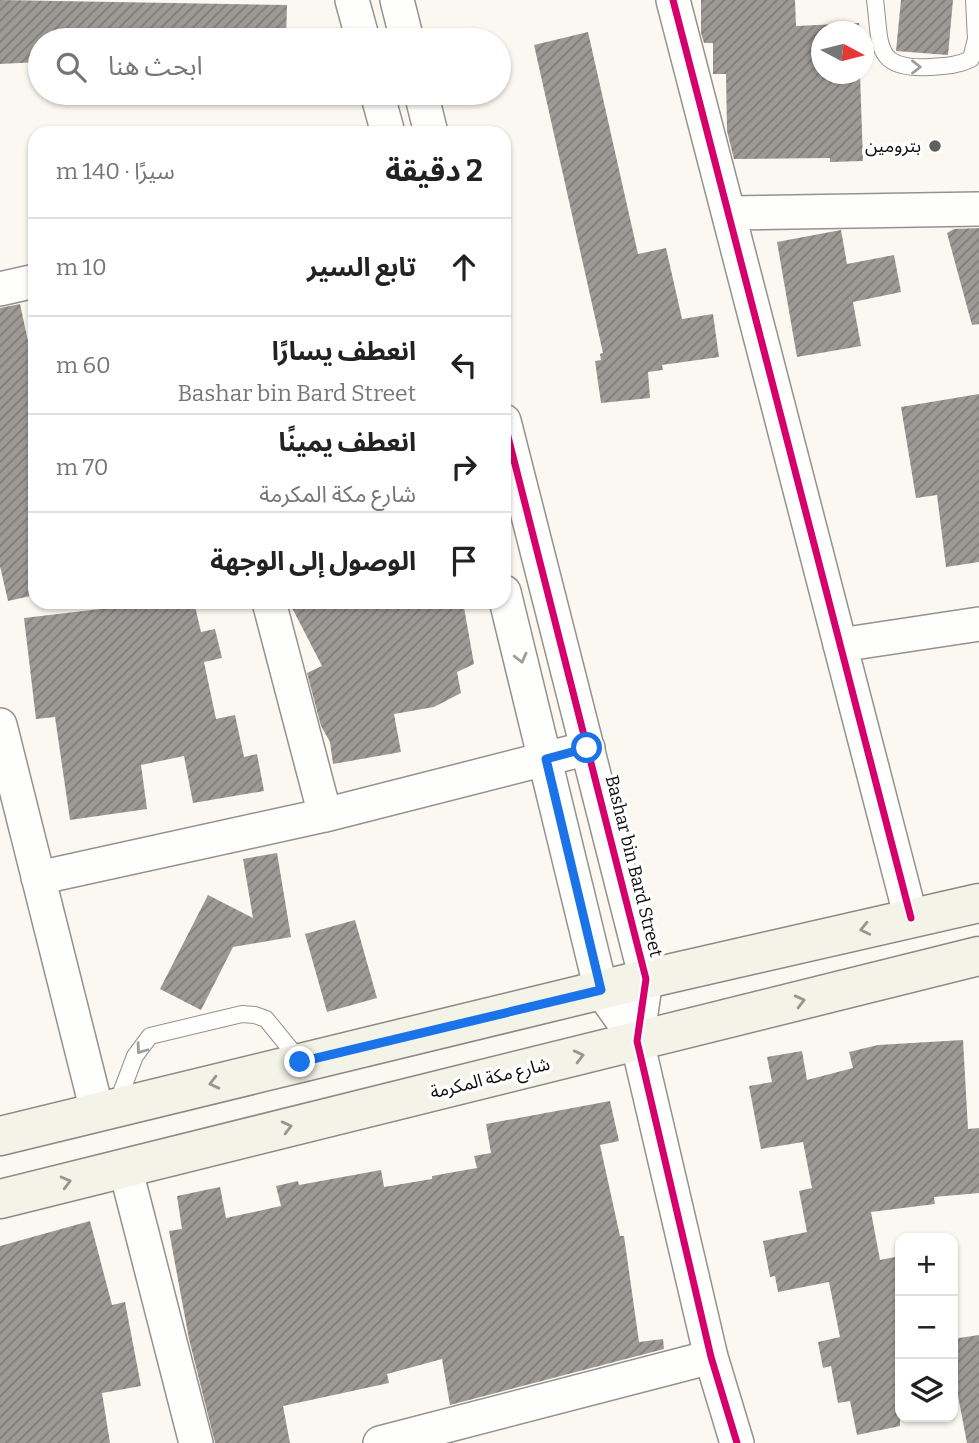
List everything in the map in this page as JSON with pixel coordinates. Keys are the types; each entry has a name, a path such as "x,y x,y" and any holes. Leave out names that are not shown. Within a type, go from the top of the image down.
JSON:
{"main road":[{"path":"0,1136 646,979 979,903"},
{"name":"شارع مكة المكرمة","path":"0,1199 979,956"}],"street":[{"path":"352,0 360,28"},
{"path":"397,0 404,28"},
{"path":"673,0 911,918"},
{"path":"380,105 386,126"},
{"path":"424,105 429,126"},
{"path":"729,213 979,209"},
{"path":"0,289 28,283"},
{"name":"Bashar bin Bard Street","path":"511,449 646,979 637,1041 711,1357 737,1443"},
{"path":"271,609 325,815"},
{"name":"Bashar bin Bard Street","path":"508,609 601,990 637,1041"},
{"path":"840,645 979,624"},
{"path":"0,725 38,878 106,1109"},
{"path":"38,878 325,815 587,748"},
{"path":"125,1167 196,1443"},
{"path":"380,1443 470,1432 711,1357"}],"lane":[{"path":"875,0 882,51 892,64 909,68 959,65 971,59 976,39 974,0"},
{"path":"106,1109 135,1056 150,1036 242,1014 255,1015 266,1019 300,1062"}],"building":[{"path":"0,0 287,5 286,28 28,28 28,63 0,64"},
{"path":"701,0 795,0 796,26 811,25 811,84 860,84 863,161 830,162 830,158 734,159 727,131 726,74 713,74 713,43 704,43 701,33"},
{"path":"901,0 953,0 948,55 896,51"},
{"path":"588,32 638,254 666,248 682,319 713,314 719,357 662,365 663,370 648,372 650,398 601,403 595,361 601,360 600,354 603,353 534,45"},
{"path":"979,228 979,324 972,325 947,233 954,229"},
{"path":"841,230 847,264 894,255 901,292 853,302 861,346 797,357 777,242"},
{"path":"20,304 28,341 28,597 8,601 0,566 0,308"},
{"path":"979,394 979,562 946,567 937,495 916,498 901,407"},
{"path":"101,609 196,609 201,632 215,629 222,658 204,662 216,719 235,715 244,757 257,754 264,791 193,803 184,756 141,765 147,809 70,820 55,717 36,719 24,618"},
{"path":"293,609 464,609 474,664 457,672 461,693 434,707 394,714 401,752 333,764 330,742 321,726 307,673 322,666"},
{"path":"277,853 291,937 233,947 201,1010 160,989 208,895 253,918 243,859"},
{"path":"355,920 377,998 327,1012 305,934"},
{"path":"963,1040 968,1129 979,1128 979,1193 934,1197 935,1204 871,1212 880,1260 895,1257 895,1422 900,1422 900,1426 857,1435 850,1401 838,1403 831,1366 823,1368 818,1342 840,1337 829,1282 778,1292 775,1276 770,1277 763,1241 807,1232 799,1191 812,1188 803,1142 761,1149 749,1086 772,1082 767,1057 802,1051 807,1080 853,1068 849,1052 878,1045"},
{"path":"610,1101 619,1141 600,1145 620,1236 624,1236 639,1342 663,1339 664,1349 450,1405 442,1359 387,1374 389,1383 283,1406 290,1443 215,1443 189,1339 169,1231 182,1229 177,1196 220,1187 226,1218 281,1206 276,1186 298,1181 299,1185 381,1170 384,1187 432,1179 432,1176 477,1168 474,1156 491,1153 486,1124"},
{"path":"90,1221 112,1305 125,1302 141,1386 102,1393 110,1443 0,1443 0,1246"},
{"path":"979,1335 979,1443 967,1443 958,1396 958,1338"}],"cycle path":[{"path":"673,0 911,918"},
{"path":"511,449 646,979 637,1041 711,1357 737,1443"}],"place":[{"name":"بترومين","path":"935,146"}],"route":[{"path":"300,1062 601,990 546,759 587,748"}]}
